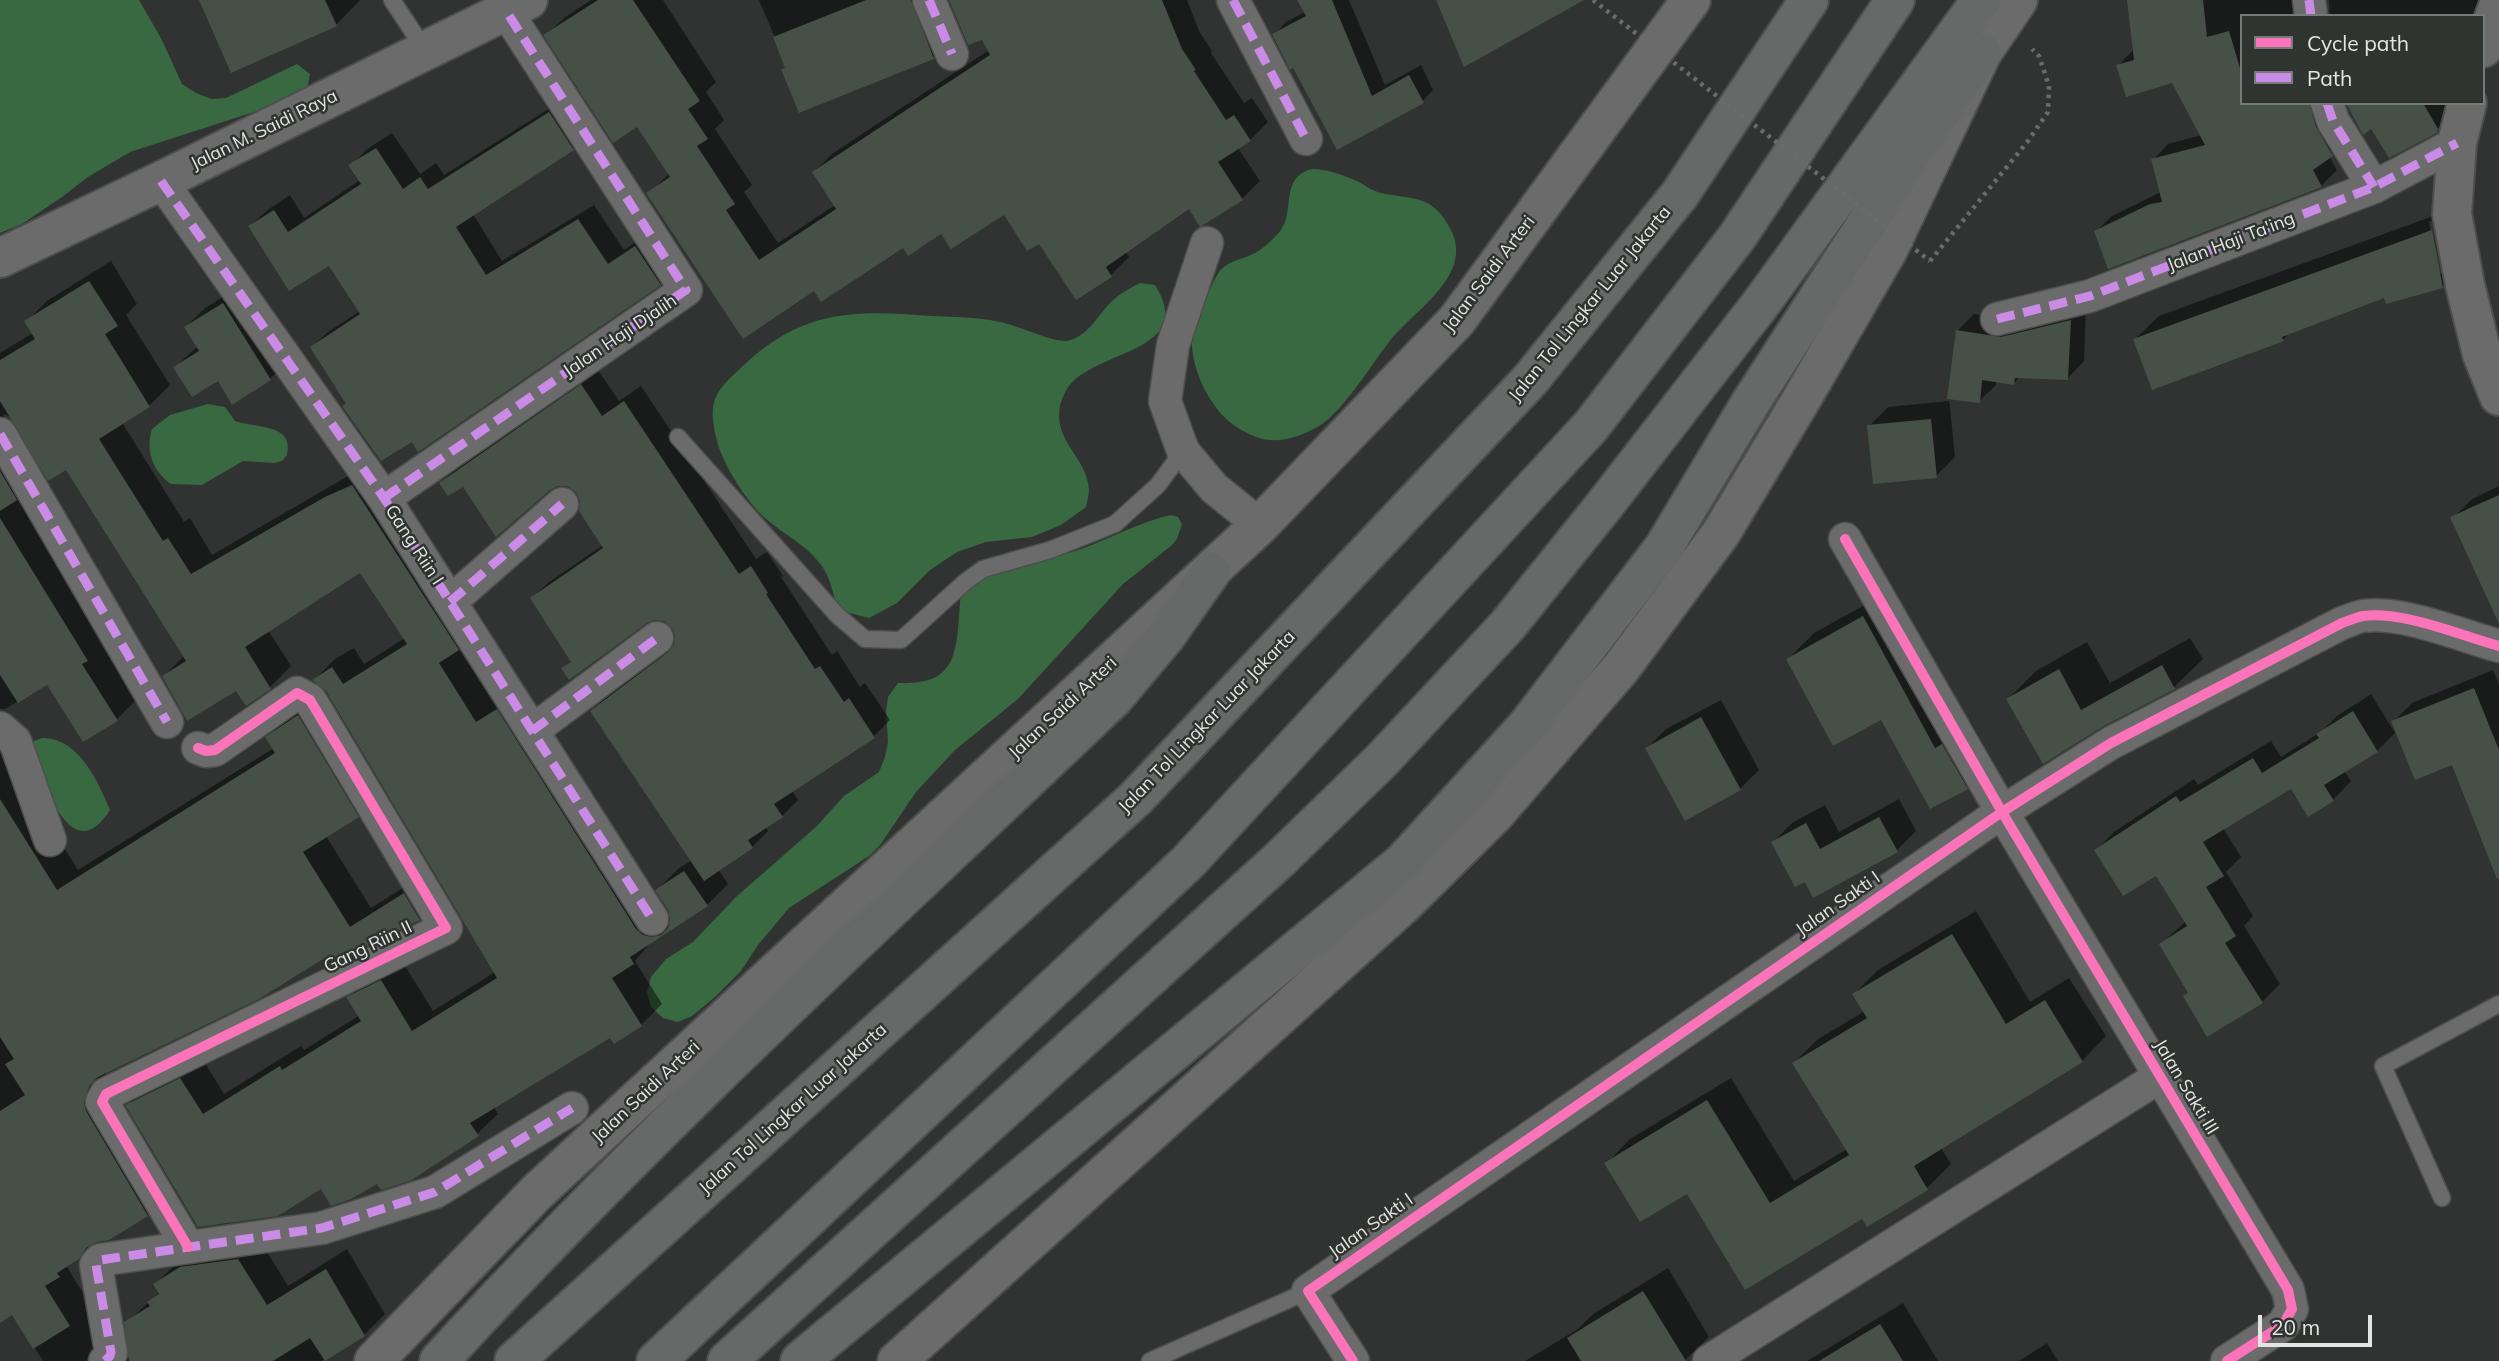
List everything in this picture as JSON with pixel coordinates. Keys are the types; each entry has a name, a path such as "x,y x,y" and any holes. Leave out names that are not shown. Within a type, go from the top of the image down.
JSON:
{"highway":[{"name":"Jalan Tol Lingkar Luar Jakarta","path":"514,1361 1136,798 1531,380 1680,194 1809,0"},
{"path":"656,1361 1188,862 1591,426 1738,237 1895,0"},
{"path":"727,1361 1279,860 1381,761 1507,626 1762,302 1982,0"},
{"path":"800,1361 1403,862 1527,727 1664,547 1751,402 1912,153 1982,53"},
{"path":"439,1361 505,1289 718,1074 1114,698 1166,636 1211,572"}],"main road":[{"name":"Jalan Saidi Arteri","path":"374,1361 557,1173 1260,525 1457,320 1691,0"},
{"path":"897,1361 1402,905 1495,814 1621,668 1721,533 1801,400 1888,250 1982,53 2018,0"},
{"path":"2485,42 2499,4"},
{"path":"2466,105 2457,143 2452,214 2465,285 2482,354 2499,396"}],"street":[{"path":"929,0 952,54"},
{"path":"1233,0 1306,139"},
{"name":"Jalan M. Saidi Raya","path":"0,258 517,5"},
{"name":"Jalan Haji Djalih","path":"384,498 686,290 517,5"},
{"path":"2328,105 2333,121 2374,187"},
{"name":"Jalan Haji Ta'ing","path":"1997,319 2090,296 2374,187 2457,143"},
{"name":"Gang Riin I","path":"161,181 384,498 652,919"},
{"path":"1208,243 1173,345 1165,401 1183,451 1214,488 1260,525"},
{"path":"0,434 167,723"},
{"path":"450,602 562,504"},
{"name":"Jalan Sakti III","path":"1845,539 2002,812 2288,1290 2292,1309 2283,1325 2227,1361"},
{"name":"Jalan Sakti I","path":"1308,1291 2002,812 2111,743 2342,623 2362,616 2411,621 2499,646"},
{"path":"532,731 657,638"},
{"name":"Gang Riin II","path":"188,1247 102,1102 103,1097 446,928 310,700 303,694 297,693 215,750 198,748"},
{"path":"0,728 15,741 50,840"},
{"path":"1709,1361 2159,1077"},
{"path":"105,1361 111,1352 96,1265 104,1259 322,1227 435,1192 572,1108"},
{"path":"1308,1291 1353,1361"}],"lane":[{"path":"392,0 425,50"},
{"path":"678,438 837,615 865,639 901,640 983,569 1051,551 1115,524 1158,485 1183,451"},
{"path":"2442,1198 2384,1066 2499,1004"},
{"path":"1150,1361 1308,1291"}],"path":[{"path":"1593,0 1930,261 2028,141 2048,112 2049,86 2039,57"}],"green space":[{"path":"0,0 139,0 162,40 182,84 196,93 211,99 226,98 297,64 310,74 307,89 294,99 130,152 88,177 22,224 0,233"},
{"path":"1312,169 1340,175 1378,192 1430,204 1451,230 1456,247 1455,262 1438,291 1389,342 1334,414 1314,429 1293,438 1264,439 1235,426 1210,399 1194,362 1193,332 1201,306 1219,272 1230,263 1260,250 1281,230 1296,179"},
{"path":"1140,283 1155,285 1165,307 1163,324 1154,337 1139,347 1083,374 1069,386 1060,405 1061,430 1087,478 1089,490 1086,507 1061,525 1032,537 986,542 957,552 930,570 897,603 869,618 838,610 821,565 809,551 758,511 735,480 723,458 716,437 713,413 716,396 721,388 766,347 810,323 832,317 879,313 983,319 1066,341 1081,335 1113,300"},
{"path":"208,404 225,407 235,421 279,432 288,445 287,455 282,461 274,463 243,461 202,485 171,484 159,473 152,460 149,445 152,429 170,415"},
{"path":"1171,515 1178,517 1182,524 1172,545 1123,584 1018,699 955,750 916,792 880,845 869,856 789,908 758,945 741,971 692,1016 678,1022 663,1018 651,1007 647,992 651,977 666,959 693,942 736,897 817,826 844,796 879,772 888,742 888,697 898,683 929,680 946,668 952,659 958,633 962,593 969,582 985,574 1081,549"},
{"path":"42,738 66,745 93,774 110,810 96,827 82,831 71,826 60,814 31,748 34,741"}],"building":[{"path":"199,0 325,0 337,26 231,73"},
{"path":"598,0 633,0 700,101 688,109 708,139 697,146 735,204 726,210 759,260 836,209 812,172 990,55 982,40 968,45 949,0 1162,0 1182,49 1196,70 1194,71 1226,120 1234,115 1251,141 1218,162 1243,200 1200,227 1189,209 1106,267 1112,277 1076,300 1039,244 1027,251 1004,215 951,249 941,234 908,256 903,248 821,302 814,291 743,339 646,193 670,177 637,127 613,143 543,35"},
{"path":"866,0 911,0 934,59 799,113 781,69 785,68 773,37"},
{"path":"1297,0 1332,0 1372,96 1409,75 1424,103 1337,150 1272,34 1306,16"},
{"path":"1436,0 1584,0 1464,67"},
{"path":"2127,0 2203,0 2207,37 2229,31 2240,68 2240,105 2310,105 2316,127 2333,156 2313,170 2322,187 2108,269 2094,231 2150,204 2162,202 2151,159 2205,145 2172,83 2126,97 2116,65 2134,60"},
{"path":"2347,105 2424,105 2438,129 2437,133 2389,158 2371,129 2363,135"},
{"path":"549,112 574,150 456,227 486,275 578,219 608,264 635,246 661,285 418,452 412,442 381,461 342,406 346,404 310,347 360,314 329,266 289,291 248,226 274,210 288,232 361,184 348,165 376,148 403,189 420,177 428,189"},
{"path":"2432,230 2443,288 2386,304 2384,298 2282,337 2284,341 2152,390 2133,339"},
{"path":"89,281 118,326 105,334 150,407 99,439 163,541 168,538 191,574 325,497 352,485 459,650 439,663 476,722 497,709 636,929 643,935 652,937 661,935 668,928 668,910 655,890 684,871 708,906 630,957 634,964 612,978 642,1026 614,1044 610,1038 470,1123 479,1136 410,1181 381,1190 377,1184 351,1199 331,1206 321,1189 278,1216 198,1227 125,1105 180,1078 203,1114 280,1066 282,1070 361,1021 346,997 381,980 412,1031 497,978 326,691 312,680 332,667 343,684 407,644 360,573 245,647 271,689 246,706 236,691 187,721 162,676 186,661 66,470 48,481 0,401 0,360 35,339 24,321"},
{"path":"223,303 271,380 232,405 218,381 192,397 173,367 199,351 184,327"},
{"path":"2071,320 2068,380 2015,378 2014,385 1982,380 1980,403 1947,399 1956,330 2001,337"},
{"path":"581,384 602,416 624,401 739,574 751,566 815,669 820,666 844,702 849,698 875,738 774,804 783,817 748,840 753,848 704,881 590,711 668,652 674,645 675,635 672,628 664,621 654,620 647,623 569,680 561,668 571,662 530,598 603,548 579,511 580,501 576,492 567,486 550,490 496,537 463,487 448,496 439,483"},
{"path":"1931,419 1937,478 1873,484 1867,425"},
{"path":"0,471 17,500 0,511"},
{"path":"2499,495 2499,624 2450,517"},
{"path":"0,518 88,661 82,664 118,721 83,742 47,685 18,703 0,675"},
{"path":"1863,616 1935,748 1942,744 1968,789 1930,809 1881,720 1833,746 1786,659"},
{"path":"2162,665 2175,689 2102,727 2043,764 2006,699 2059,669 2081,710"},
{"path":"2474,688 2499,750 2497,879 2452,765 2415,780 2391,721"},
{"path":"2353,711 2378,752 2324,785 2334,801 2308,817 2291,789 2203,842 2224,876 2206,887 2236,936 2225,943 2263,1003 2207,1037 2183,996 2188,993 2159,944 2187,926 2156,876 2123,896 2094,850 2176,796 2180,802 2253,758 2262,773 2319,738 2316,734"},
{"path":"298,715 359,817 303,852 350,927 404,893 420,920 327,966 323,959 259,999 98,1077 90,1085 84,1102 86,1111 148,1216 109,1240 96,1242 86,1248 79,1259 57,1273 60,1277 45,1286 70,1326 33,1349 12,1315 0,1323 0,1111 25,1095 5,1064 14,1059 0,1037 0,799 57,890 275,753 265,737"},
{"path":"1701,717 1741,790 1685,821 1645,748"},
{"path":"1879,817 1898,852 1813,898 1805,882 1795,887 1771,842 1806,823 1820,849"},
{"path":"1952,934 2006,1024 2045,1000 2083,1062 1914,1166 1928,1190 1867,1227 1862,1219 1745,1290 1687,1194 1640,1222 1604,1163 1707,1100 1770,1203 1849,1155 1792,1063 1867,1018 1852,994"},
{"path":"238,1259 267,1305 326,1269 365,1336 325,1361 310,1338 273,1361 129,1361 124,1322 150,1306 147,1302 159,1294 153,1284 180,1267"},
{"path":"1643,1291 1686,1361 1581,1361 1567,1338"},
{"path":"1880,1324 1903,1361 1819,1361"}],"marked path":[{"path":"929,0 952,54"},
{"path":"1233,0 1306,139"},
{"path":"2309,0 2311,14"},
{"path":"384,498 686,290 506,11"},
{"path":"2328,105 2333,121 2374,187"},
{"path":"1997,319 2090,296 2374,187 2457,143"},
{"path":"161,181 384,498 652,919"},
{"path":"0,434 167,722"},
{"path":"450,602 562,504"},
{"path":"532,731 657,638"},
{"path":"105,1361 111,1352 96,1265 100,1260 322,1228 435,1192 572,1108"}],"cycle path":[{"path":"1845,539 2002,812 2288,1290 2292,1309 2283,1325 2227,1361"},
{"path":"1353,1361 1308,1291 2002,812 2111,743 2342,623 2360,617 2379,615 2414,620 2499,646"},
{"path":"188,1247 102,1102 106,1094 446,928 310,700 297,693 215,750 198,748"}]}
